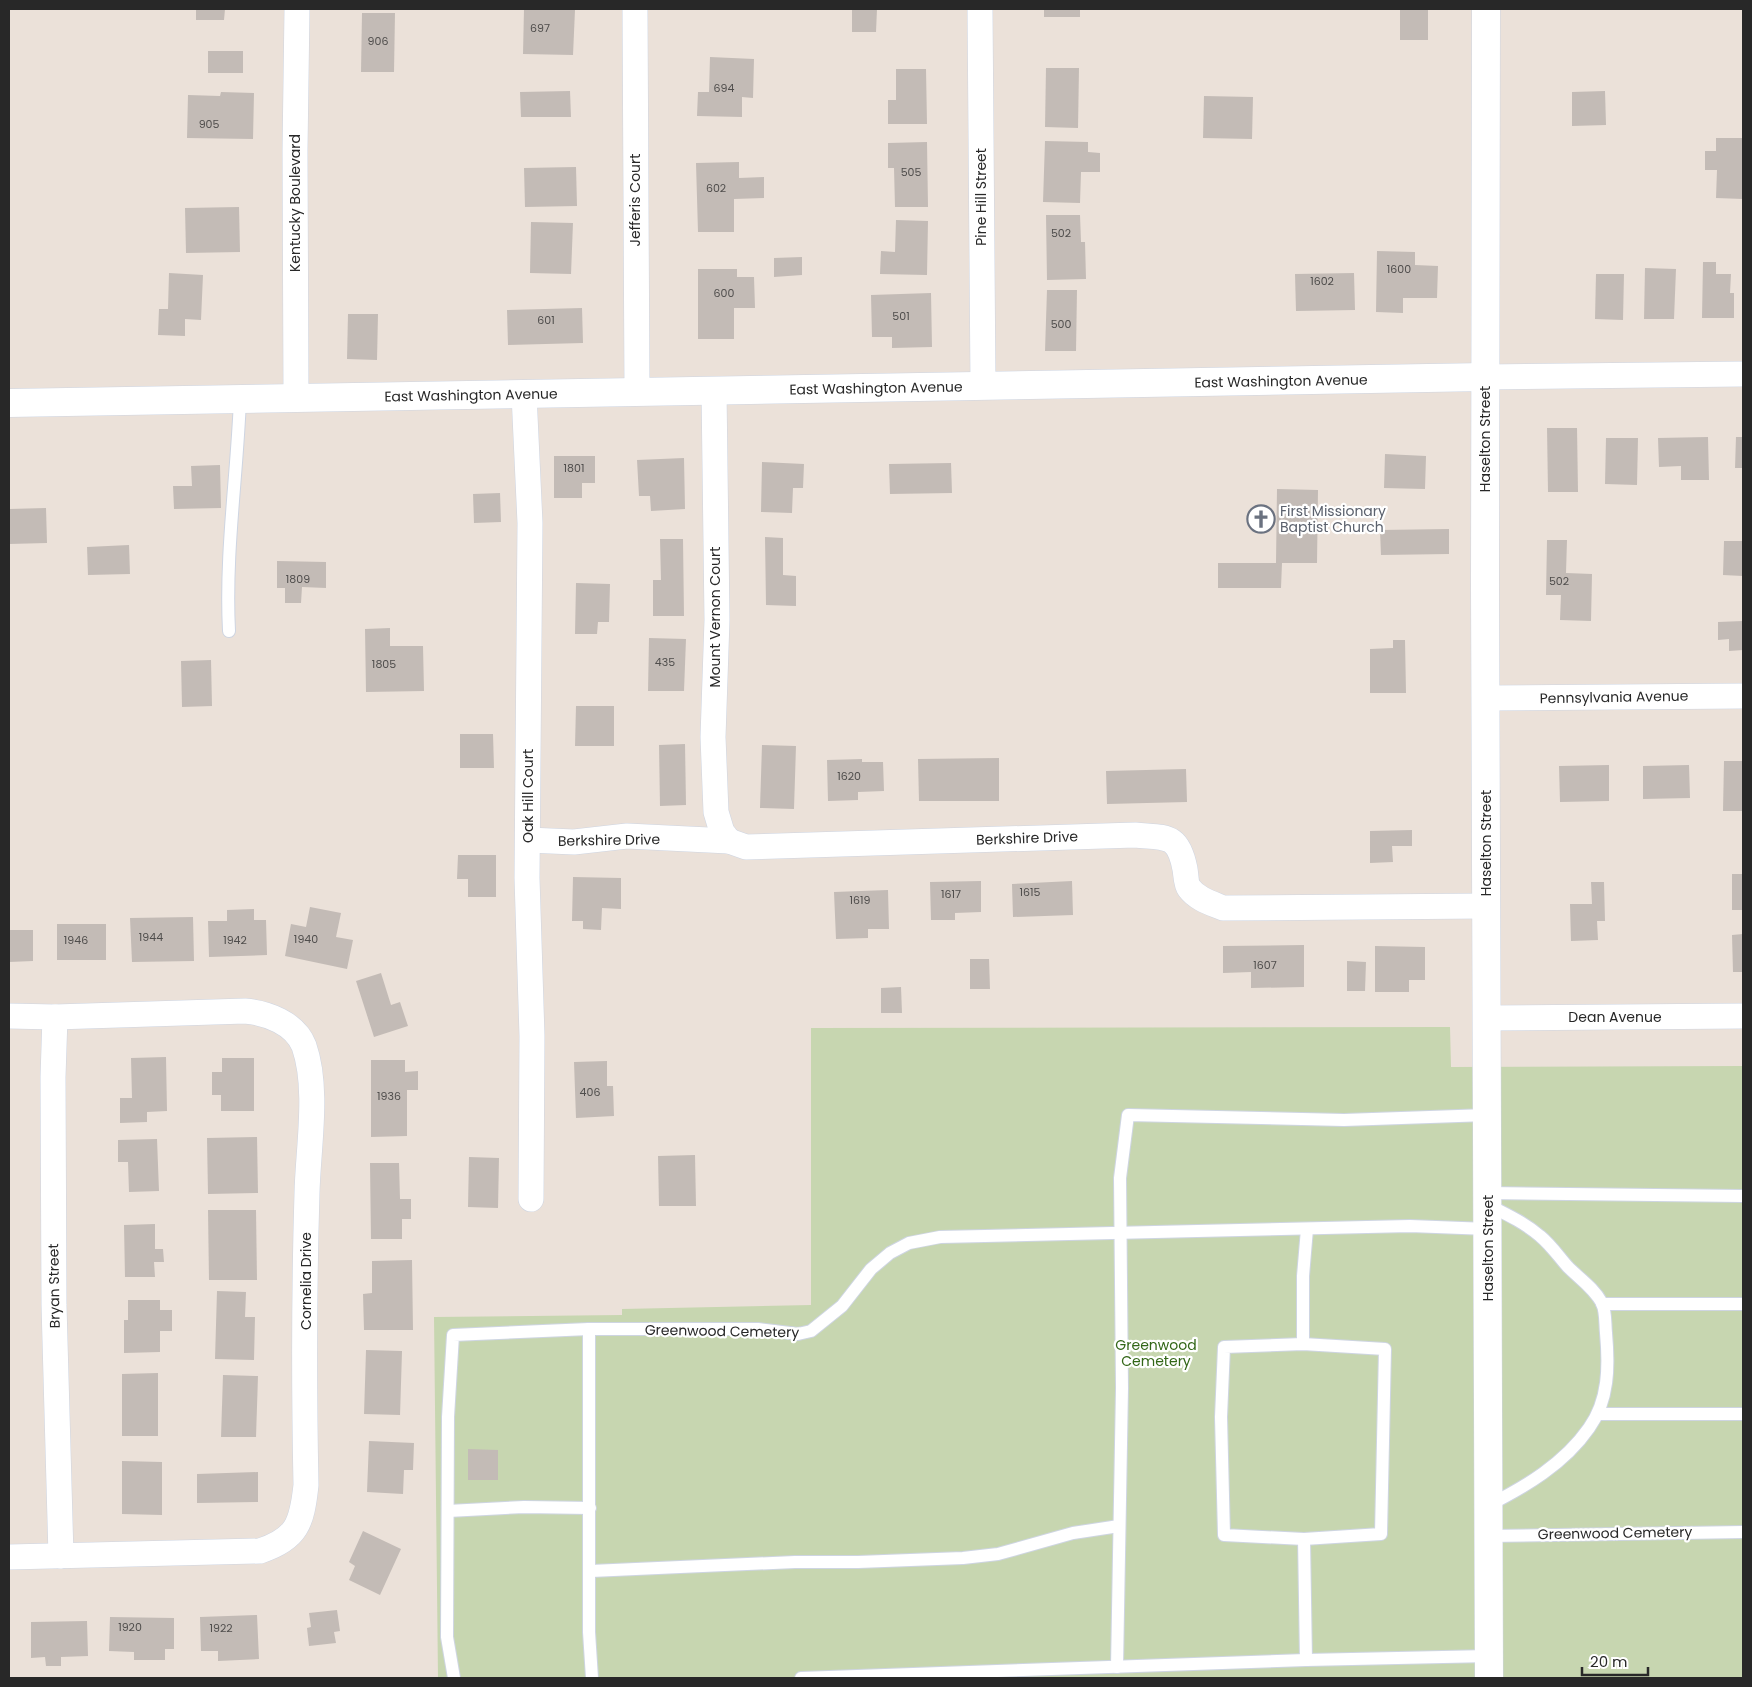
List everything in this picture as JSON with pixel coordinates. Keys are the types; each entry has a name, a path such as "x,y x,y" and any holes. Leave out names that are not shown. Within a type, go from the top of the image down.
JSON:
{"street":[{"name":"Kentucky Boulevard","path":"296,398 294,150 297,9"},
{"name":"Jefferis Court","path":"636,9 637,392"},
{"name":"Pine Hill Street","path":"980,9 983,386"},
{"name":"Haselton Street","path":"1486,9 1485,377 1489,1667"},
{"name":"East Washington Avenue","path":"9,402 1743,374"},
{"name":"Mount Vernon Court","path":"714,390 716,620 714,746 716,812 722,832 729,841"},
{"name":"Oak Hill Court","path":"524,394 530,522 528,840 526,878 532,1036 531,1199"},
{"name":"Pennsylvania Avenue","path":"1486,698 1743,696"},
{"name":"Berkshire Drive","path":"528,840 574,842 627,836 729,841 746,847 1135,835 1166,838 1176,842 1182,853 1188,887 1198,897 1223,908 1486,906"},
{"name":"Cornelia Drive","path":"9,1016 55,1017 245,1011 262,1013 282,1022 296,1034 303,1045 310,1071 311,1121 307,1194 306,1485 304,1507 298,1526 288,1539 277,1546 260,1551 9,1557"},
{"name":"Dean Avenue","path":"1487,1018 1743,1016"},
{"name":"Bryan Street","path":"55,1017 53,1077 54,1295 61,1556"}],"lane":[{"path":"229,631 227,592 229,532 238,461 240,399"},
{"path":"1117,1668 1122,1388 1119,1232 1120,1178 1128,1115 1344,1120 1488,1115"},
{"name":"Greenwood Cemetery","path":"454,1678 447,1636 448,1418 454,1335 589,1329 758,1329 798,1334 811,1331 842,1306 871,1269 890,1253 909,1243 940,1237 1410,1226 1488,1209 1743,1196"},
{"name":"Greenwood Cemetery","path":"1488,1209 1522,1222 1541,1237 1593,1290 1602,1304"},
{"path":"1302,1344 1302,1276 1307,1229"},
{"path":"1488,1506 1527,1486 1557,1463 1588,1430 1598,1414 1605,1391 1608,1364 1602,1304 1743,1304"},
{"path":"589,1329 592,1678"},
{"path":"1302,1344 1385,1349 1381,1534 1304,1539 1224,1535 1222,1417 1224,1347 1302,1344"},
{"path":"1598,1414 1743,1414"},
{"path":"448,1511 524,1507 590,1508"},
{"path":"591,1571 795,1562 963,1558 998,1554 1072,1533 1119,1526"},
{"name":"Greenwood Cemetery","path":"1488,1536 1743,1532"},
{"path":"1304,1539 1306,1660"},
{"path":"800,1678 1306,1660 1489,1667"}],"green space":[{"name":"Greenwood Cemetery","path":"1450,1027 1451,1067 1743,1066 1743,1678 438,1678 434,1317 622,1315 622,1309 811,1305 811,1028"}],"building":[{"path":"196,9 225,9 224,20 196,20"},
{"path":"524,9 575,10 573,55 523,54"},
{"path":"852,9 877,9 876,32 852,32"},
{"path":"1044,9 1080,9 1080,17 1044,17"},
{"path":"1400,9 1428,9 1428,40 1400,40"},
{"path":"362,13 395,13 394,72 361,72"},
{"path":"208,51 243,51 243,73 208,73"},
{"path":"710,57 754,59 753,98 742,97 742,117 697,116 698,92 709,92"},
{"path":"1046,68 1079,68 1078,128 1045,127"},
{"path":"896,69 926,69 927,124 888,124 888,100 896,100"},
{"path":"570,91 571,117 521,117 520,92"},
{"path":"1605,91 1606,125 1572,126 1572,92"},
{"path":"221,92 254,93 253,139 187,138 188,95 220,96"},
{"path":"1204,96 1253,97 1252,139 1203,138"},
{"path":"1716,138 1743,138 1743,199 1716,198 1717,170 1705,170 1705,151 1716,151"},
{"path":"1045,141 1088,142 1088,152 1100,153 1100,172 1081,172 1080,203 1043,202"},
{"path":"927,142 928,207 895,207 894,168 888,168 888,143"},
{"path":"739,162 739,178 764,177 764,198 734,199 734,232 698,232 696,163"},
{"path":"576,167 577,206 525,207 524,168"},
{"path":"239,207 240,252 186,253 185,208"},
{"path":"1046,215 1080,215 1081,242 1085,242 1086,279 1047,280"},
{"path":"896,220 928,221 927,275 880,274 881,251 895,252"},
{"path":"531,222 573,223 571,274 530,273"},
{"path":"1377,251 1415,252 1415,265 1438,266 1437,298 1403,298 1403,313 1376,312"},
{"path":"802,257 802,275 774,277 774,258"},
{"path":"1703,262 1716,262 1716,274 1731,274 1730,293 1734,293 1734,318 1702,318"},
{"path":"1645,268 1676,269 1674,319 1644,319"},
{"path":"698,269 737,269 737,277 754,277 755,308 734,308 734,339 698,339"},
{"path":"169,273 203,275 201,320 185,319 185,336 158,335 159,309 168,309"},
{"path":"1354,273 1355,310 1296,311 1295,274"},
{"path":"1596,274 1624,274 1623,320 1595,319"},
{"path":"1047,290 1077,290 1076,351 1045,351"},
{"path":"931,293 932,347 892,348 892,337 872,337 871,295"},
{"path":"582,308 583,343 508,345 507,310"},
{"path":"348,314 378,314 377,360 347,359"},
{"path":"1547,428 1577,428 1578,492 1548,492"},
{"path":"1708,437 1709,480 1681,480 1681,466 1659,467 1658,438"},
{"path":"1736,437 1743,437 1743,468 1735,468"},
{"path":"1606,438 1638,438 1637,485 1605,484"},
{"path":"1385,454 1426,456 1425,489 1384,488"},
{"path":"554,456 595,456 595,483 582,483 582,498 554,498"},
{"path":"684,458 685,509 651,511 650,496 639,496 637,460"},
{"path":"762,462 804,464 803,488 793,488 792,513 761,512"},
{"path":"951,463 952,493 890,494 889,464"},
{"path":"220,465 221,508 174,509 173,486 192,486 191,466"},
{"path":"1277,489 1318,490 1317,563 1282,563 1281,588 1218,588 1218,563 1276,563"},
{"path":"500,493 501,522 474,523 473,494"},
{"path":"46,508 47,543 9,544 9,509"},
{"path":"1449,529 1449,554 1381,555 1380,530"},
{"path":"765,537 783,538 783,575 796,576 796,606 766,605"},
{"path":"660,539 683,539 684,616 653,616 653,580 661,580"},
{"path":"1547,540 1567,540 1566,573 1592,574 1591,621 1560,620 1561,595 1546,595"},
{"path":"1724,541 1743,541 1743,576 1723,575"},
{"path":"129,545 130,574 88,575 87,547"},
{"path":"277,561 326,562 326,588 302,587 301,603 285,603 285,588 277,588"},
{"path":"576,583 610,584 609,622 598,622 597,634 575,634"},
{"path":"1743,621 1743,650 1729,651 1729,639 1718,640 1718,622"},
{"path":"390,628 390,646 423,646 424,691 366,692 365,629"},
{"path":"649,638 686,639 684,691 648,691"},
{"path":"1393,640 1405,640 1406,693 1370,693 1370,649 1393,648"},
{"path":"211,660 212,706 182,707 181,661"},
{"path":"576,706 614,706 614,746 575,746"},
{"path":"460,734 493,734 494,768 460,768"},
{"path":"685,744 686,805 660,806 659,745"},
{"path":"762,745 796,746 794,809 760,808"},
{"path":"999,758 999,801 919,801 918,759"},
{"path":"862,759 862,762 883,762 884,791 858,792 858,800 828,801 827,760"},
{"path":"1724,761 1743,761 1743,811 1723,811"},
{"path":"1609,765 1609,801 1560,802 1559,766"},
{"path":"1689,765 1690,798 1643,799 1643,766"},
{"path":"1186,769 1187,802 1107,804 1106,771"},
{"path":"1412,830 1412,846 1392,846 1393,862 1370,863 1370,831"},
{"path":"458,855 496,855 496,897 468,897 468,879 457,879"},
{"path":"1732,874 1743,874 1743,910 1732,910"},
{"path":"573,877 621,878 621,909 602,908 601,930 583,929 583,921 572,921"},
{"path":"981,881 981,912 955,913 955,920 931,920 930,882"},
{"path":"1072,881 1073,915 1013,917 1012,884"},
{"path":"1591,882 1604,882 1605,921 1597,921 1598,940 1571,941 1570,904 1592,904"},
{"path":"888,890 889,929 868,929 868,938 836,939 834,892"},
{"path":"310,907 341,913 336,937 353,940 347,969 285,956 291,924 306,927"},
{"path":"254,909 254,920 266,920 267,955 209,957 208,921 227,921 227,910"},
{"path":"193,917 194,961 132,962 130,918"},
{"path":"57,924 106,924 106,960 57,960"},
{"path":"9,930 33,930 33,961 9,962"},
{"path":"1743,934 1743,972 1733,972 1732,935"},
{"path":"1304,945 1304,987 1251,988 1251,972 1223,973 1223,946"},
{"path":"1375,946 1425,947 1425,980 1409,980 1409,992 1375,992"},
{"path":"970,959 989,959 990,989 970,989"},
{"path":"1347,961 1366,962 1365,991 1347,991"},
{"path":"381,973 391,1005 400,1002 408,1026 374,1037 356,981"},
{"path":"901,987 902,1013 881,1013 881,988"},
{"path":"166,1057 167,1111 147,1112 147,1122 120,1123 120,1098 132,1098 131,1058"},
{"path":"222,1058 254,1058 254,1111 221,1111 221,1095 212,1095 212,1072 222,1072"},
{"path":"371,1060 405,1060 405,1072 418,1071 418,1090 407,1090 407,1136 371,1137"},
{"path":"607,1061 607,1086 613,1086 614,1116 576,1118 574,1062"},
{"path":"257,1137 258,1193 208,1194 207,1138"},
{"path":"157,1139 159,1191 129,1192 128,1162 118,1162 118,1140"},
{"path":"695,1155 696,1206 659,1206 658,1156"},
{"path":"469,1157 499,1158 498,1208 468,1207"},
{"path":"370,1163 399,1163 400,1199 411,1199 411,1219 402,1219 402,1239 371,1239"},
{"path":"208,1210 256,1210 257,1280 209,1280"},
{"path":"155,1224 155,1249 163,1249 164,1262 154,1262 155,1277 125,1277 124,1225"},
{"path":"412,1260 413,1330 364,1330 363,1294 372,1293 372,1261"},
{"path":"217,1291 246,1292 245,1317 255,1317 254,1360 215,1359"},
{"path":"128,1300 160,1300 160,1310 172,1310 172,1331 160,1331 160,1352 124,1353 124,1320 128,1320"},
{"path":"366,1350 402,1351 400,1415 364,1414"},
{"path":"158,1373 158,1436 122,1436 122,1374"},
{"path":"223,1375 258,1376 256,1437 221,1437"},
{"path":"369,1441 414,1443 413,1470 404,1470 403,1494 367,1492"},
{"path":"468,1449 498,1450 498,1480 468,1480"},
{"path":"122,1461 162,1462 162,1515 122,1514"},
{"path":"258,1472 258,1502 197,1503 197,1474"},
{"path":"363,1531 401,1549 380,1595 349,1580 355,1566 349,1562"},
{"path":"337,1610 340,1631 334,1632 336,1643 309,1646 307,1628 311,1627 309,1613"},
{"path":"257,1615 259,1659 218,1661 218,1651 201,1651 200,1617"},
{"path":"110,1617 174,1618 174,1649 165,1649 165,1660 134,1660 134,1652 109,1651"},
{"path":"87,1621 88,1656 61,1657 61,1666 46,1666 45,1657 31,1658 31,1622"}],"place":[{"name":"First Missionary Baptist Church","path":"1261,519"}]}
